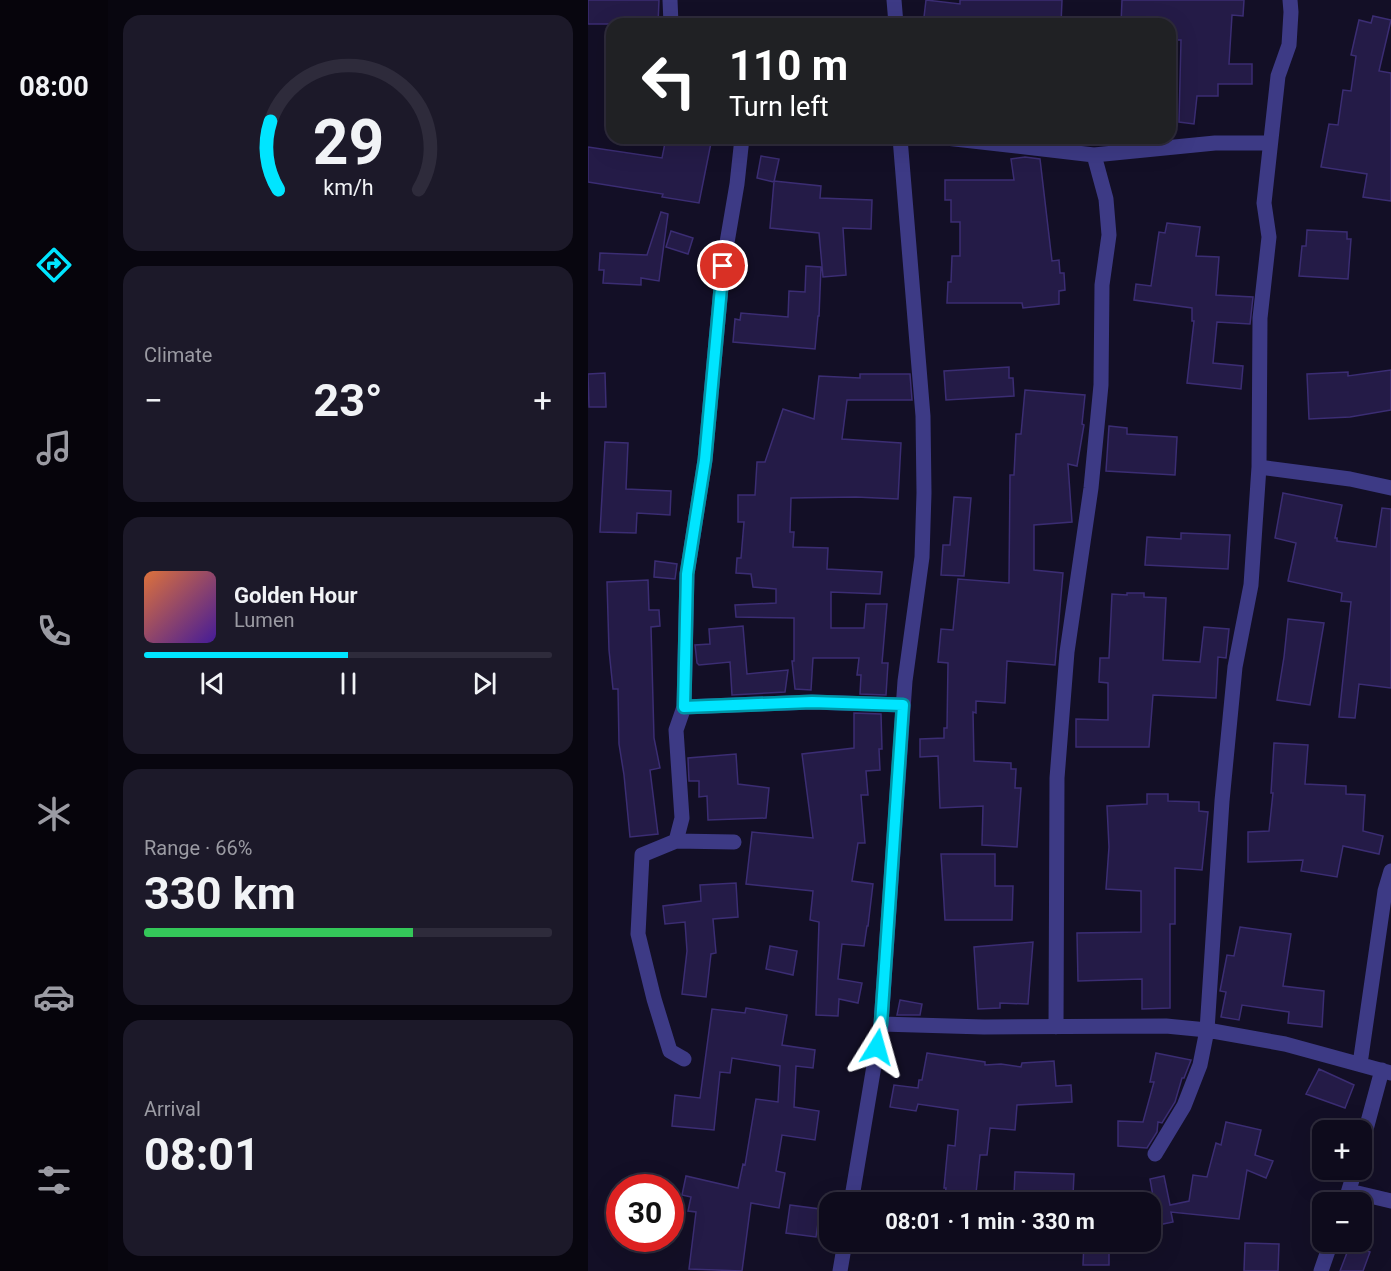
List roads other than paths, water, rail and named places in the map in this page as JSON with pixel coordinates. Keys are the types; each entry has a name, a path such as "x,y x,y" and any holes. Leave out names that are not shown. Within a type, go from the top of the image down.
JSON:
{"street":[{"path":"670,0 671,18"},
{"path":"894,0 896,18"},
{"path":"1155,1154 1185,1106 1200,1065 1207,1030 1221,801 1235,667 1251,585 1259,466 1260,318 1269,237 1264,203 1278,76 1289,45 1290,0"},
{"path":"998,144 1094,155 1215,143 1270,143"},
{"path":"676,841 682,818 676,730 684,707 687,574 705,460 723,266 741,144"},
{"path":"853,1192 881,1024 905,681 922,557 924,493 922,416 900,144"},
{"path":"1056,1027 1057,778 1067,652 1093,465 1101,385 1102,285 1109,235 1106,199 1094,155"},
{"path":"1259,466 1350,479 1391,488"},
{"path":"684,707 812,702 903,705"},
{"path":"684,1059 670,1051 638,934 642,855 676,841 734,842"},
{"path":"1360,1064 1384,891 1391,871"},
{"path":"881,1024 1166,1026 1207,1030 1285,1044 1387,1071 1370,1120"},
{"path":"1372,1199 1391,1201"},
{"path":"840,1271 843,1252"},
{"path":"1321,1271 1328,1252"}]}
